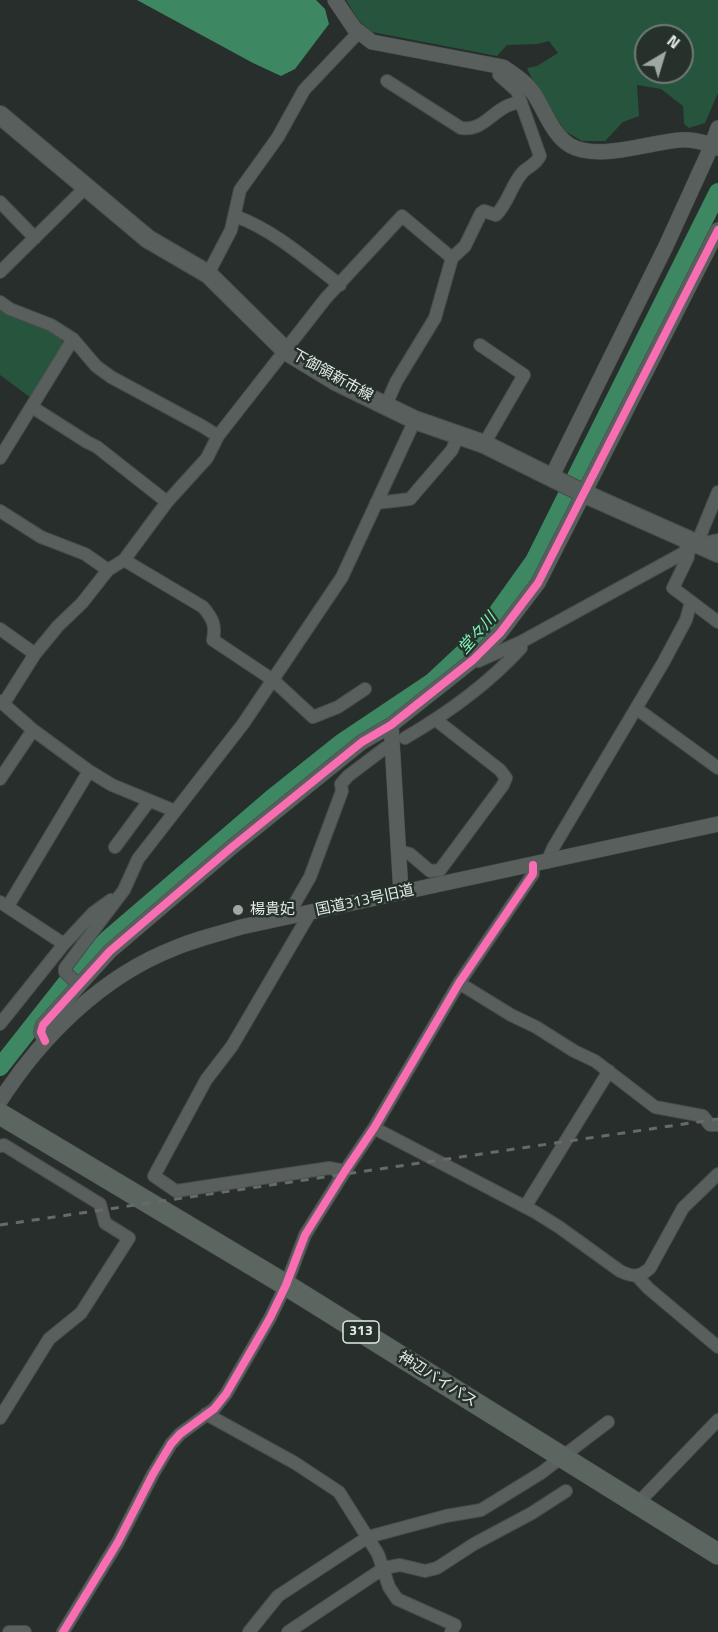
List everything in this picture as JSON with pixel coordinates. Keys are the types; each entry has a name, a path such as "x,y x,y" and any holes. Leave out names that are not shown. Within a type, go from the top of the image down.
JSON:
{"highway":[{"name":"神辺バイパス","path":"0,1114 286,1285 718,1554"}],"main road":[{"name":"下御領新市線","path":"0,116 148,239 208,274 286,351 337,382 415,420 484,444 570,487 718,553"}],"street":[{"path":"335,0 358,33 372,42 503,67 521,78 533,92 561,138 573,147 586,151 609,151 683,140 710,145"},
{"path":"208,274 231,230 240,190 278,137 304,90 358,33"},
{"path":"386,405 396,382 435,318 452,258 465,246 480,213 484,211 496,215 504,208 520,174 535,164 540,156 517,92 499,75 503,67"},
{"path":"387,81 461,128 478,127 507,105 521,102"},
{"path":"45,1041 41,1032 43,1025 110,951 232,847 362,742 391,725 474,660 500,633 538,583 570,487 666,246 718,128"},
{"path":"0,271 85,188"},
{"path":"0,202 35,238"},
{"path":"235,216 247,220 282,242 340,285"},
{"path":"175,811 112,785 89,771 33,730 2,702 35,654 58,626 82,603 108,570 124,560 167,502 207,458 218,436 326,298 402,216 452,258"},
{"path":"570,487 718,230"},
{"path":"0,302 10,309 51,325 73,339 96,366 111,377 218,436"},
{"path":"2,452 73,339"},
{"path":"480,345 524,375 484,444"},
{"path":"32,407 97,447 167,502"},
{"path":"78,984 65,972 65,968 124,890 138,859 243,724 342,577 415,420"},
{"path":"376,503 410,499 452,450 458,435"},
{"path":"718,492 698,543 688,557 673,588 718,622"},
{"path":"0,511 41,537 84,554 108,570"},
{"path":"474,660 478,661 521,642 698,543"},
{"path":"124,560 203,607 216,626 213,640 273,680 313,717 338,707 365,689"},
{"path":"63,1632 101,1570 171,1444 214,1409 226,1394 270,1318 286,1285 305,1235 374,1128 459,983 540,863 553,848 637,709 681,630 691,602"},
{"path":"0,628 35,654"},
{"path":"405,738 436,720 499,672 521,648 521,642"},
{"path":"637,709 718,768"},
{"path":"399,851 410,854 430,871 440,870 506,778 500,770 436,720"},
{"path":"391,725 401,893"},
{"path":"0,779 33,730"},
{"path":"293,916 291,910 310,877 342,791 340,784 384,748"},
{"path":"64,944 4,904 89,771"},
{"path":"115,847 149,801"},
{"name":"国道313号旧道","path":"0,1101 45,1041 67,1019 107,986 174,948 241,927 718,824"},
{"path":"2,1016 93,913 124,890"},
{"path":"310,913 232,1046 206,1080 154,1176 176,1191 329,1168 345,1171"},
{"path":"459,983 609,1071 655,1107 703,1116 710,1125 718,1125"},
{"path":"525,1207 609,1071"},
{"path":"374,1128 525,1207 559,1227 620,1271 631,1276 642,1275 650,1268 683,1208 718,1174"},
{"path":"0,1146 4,1145 100,1204 105,1223 129,1238 81,1313 49,1339 0,1418"},
{"path":"636,1275 648,1288 718,1347"},
{"path":"206,1414 295,1463 339,1492 368,1537 384,1568 389,1587 397,1599 455,1625 451,1632"},
{"path":"637,1504 718,1420"},
{"path":"249,1632 278,1596 368,1537 446,1516 481,1510 542,1473 609,1422"},
{"path":"288,1632 384,1568 400,1565 425,1571 437,1568 474,1544 532,1514 566,1491"},
{"path":"9,1632 25,1632"}],"shaded area":[{"path":"137,0 316,0 325,9 329,24 295,69 281,76"},
{"path":"346,0 718,0 718,93 705,123 689,128 684,124 683,106 661,89 637,85 639,116 623,122 605,141 582,141 565,131 527,68 537,66 558,53 549,41 537,44 507,45 497,56 372,32 359,21"},
{"path":"0,308 16,317 52,330 64,344 31,398 0,375"}],"waterway":[{"name":"堂々川","path":"0,1067 78,968 109,938 272,798 341,743 432,682 479,638 534,561 718,192"}],"railway":[{"path":"0,1225 718,1119"}],"cycle path":[{"path":"45,1041 41,1032 43,1025 110,951 232,847 362,742 391,725 473,660 500,633 538,583 718,230"},
{"path":"63,1632 118,1542 171,1444 180,1434 214,1409 226,1394 270,1318 286,1285 305,1235 374,1128 459,983 533,874 533,865"}],"place":[{"name":"楊貴妃","path":"238,910"}]}
